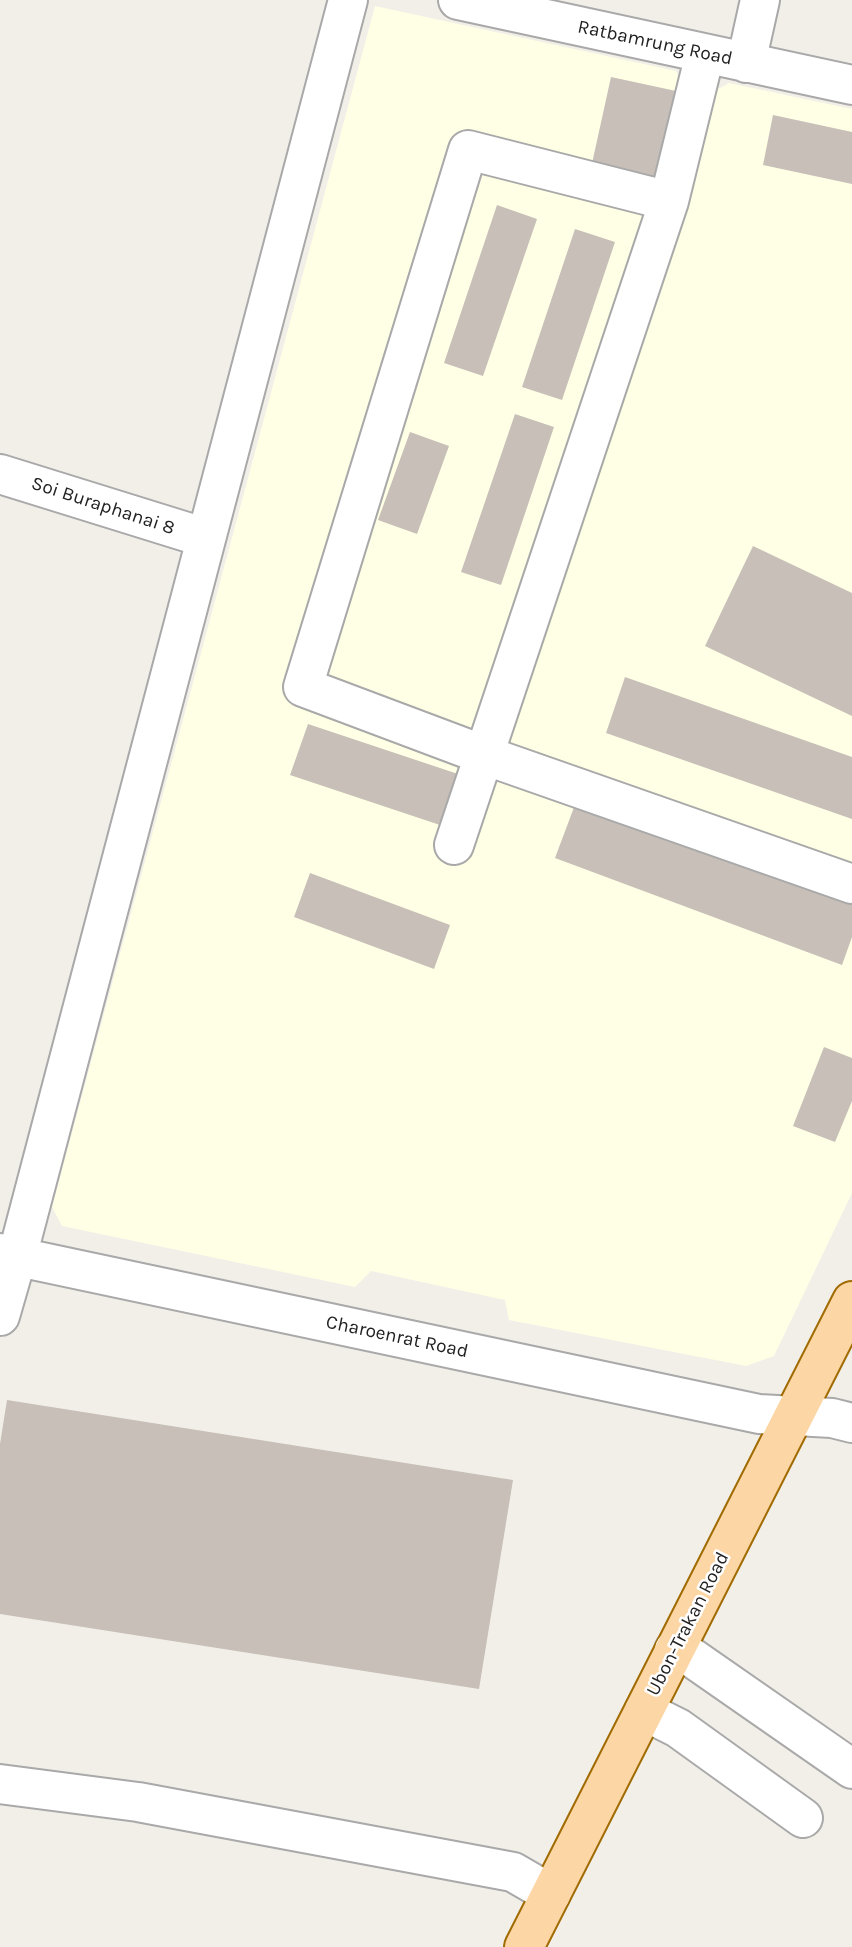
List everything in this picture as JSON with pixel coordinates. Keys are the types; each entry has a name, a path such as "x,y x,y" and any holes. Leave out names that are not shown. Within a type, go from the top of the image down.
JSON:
{"main road":[{"name":"Ubon-Trakan Road","path":"524,1947 852,1301"}],"street":[{"path":"0,1316 9,1255 206,538 348,0"},
{"name":"Ratbamrung Road","path":"458,0 852,85"},
{"path":"746,63 760,0"},
{"path":"454,845 669,201 705,54"},
{"path":"669,201 468,150 303,687 484,755 852,884"},
{"name":"Soi Buraphanai 8","path":"0,474 206,538"},
{"name":"Charoenrat Road","path":"9,1255 759,1413 832,1418 852,1423"},
{"path":"674,1650 691,1657 852,1769"},
{"path":"644,1711 678,1728 803,1818"},
{"path":"0,1784 138,1802 513,1872 551,1894"}],"shaded area":[{"path":"375,6 676,71 682,82 718,89 729,83 852,109 852,1193 774,1356 746,1366 509,1320 505,1300 371,1271 355,1287 62,1226 52,1207"}],"building":[{"path":"611,77 676,91 656,182 591,168"},
{"path":"773,115 852,132 852,184 763,165"},
{"path":"497,205 537,219 483,376 444,363"},
{"path":"575,229 615,242 562,400 522,387"},
{"path":"515,414 554,427 501,585 461,572"},
{"path":"410,432 449,446 417,534 378,520"},
{"path":"753,546 852,593 852,716 705,646"},
{"path":"625,677 852,757 852,819 606,733"},
{"path":"308,724 458,774 440,825 290,775"},
{"path":"576,802 852,904 852,937 842,965 555,858"},
{"path":"310,873 450,925 434,969 294,917"},
{"path":"824,1047 852,1058 852,1101 835,1142 793,1126"},
{"path":"7,1400 513,1480 479,1689 0,1614 0,1444"}]}
